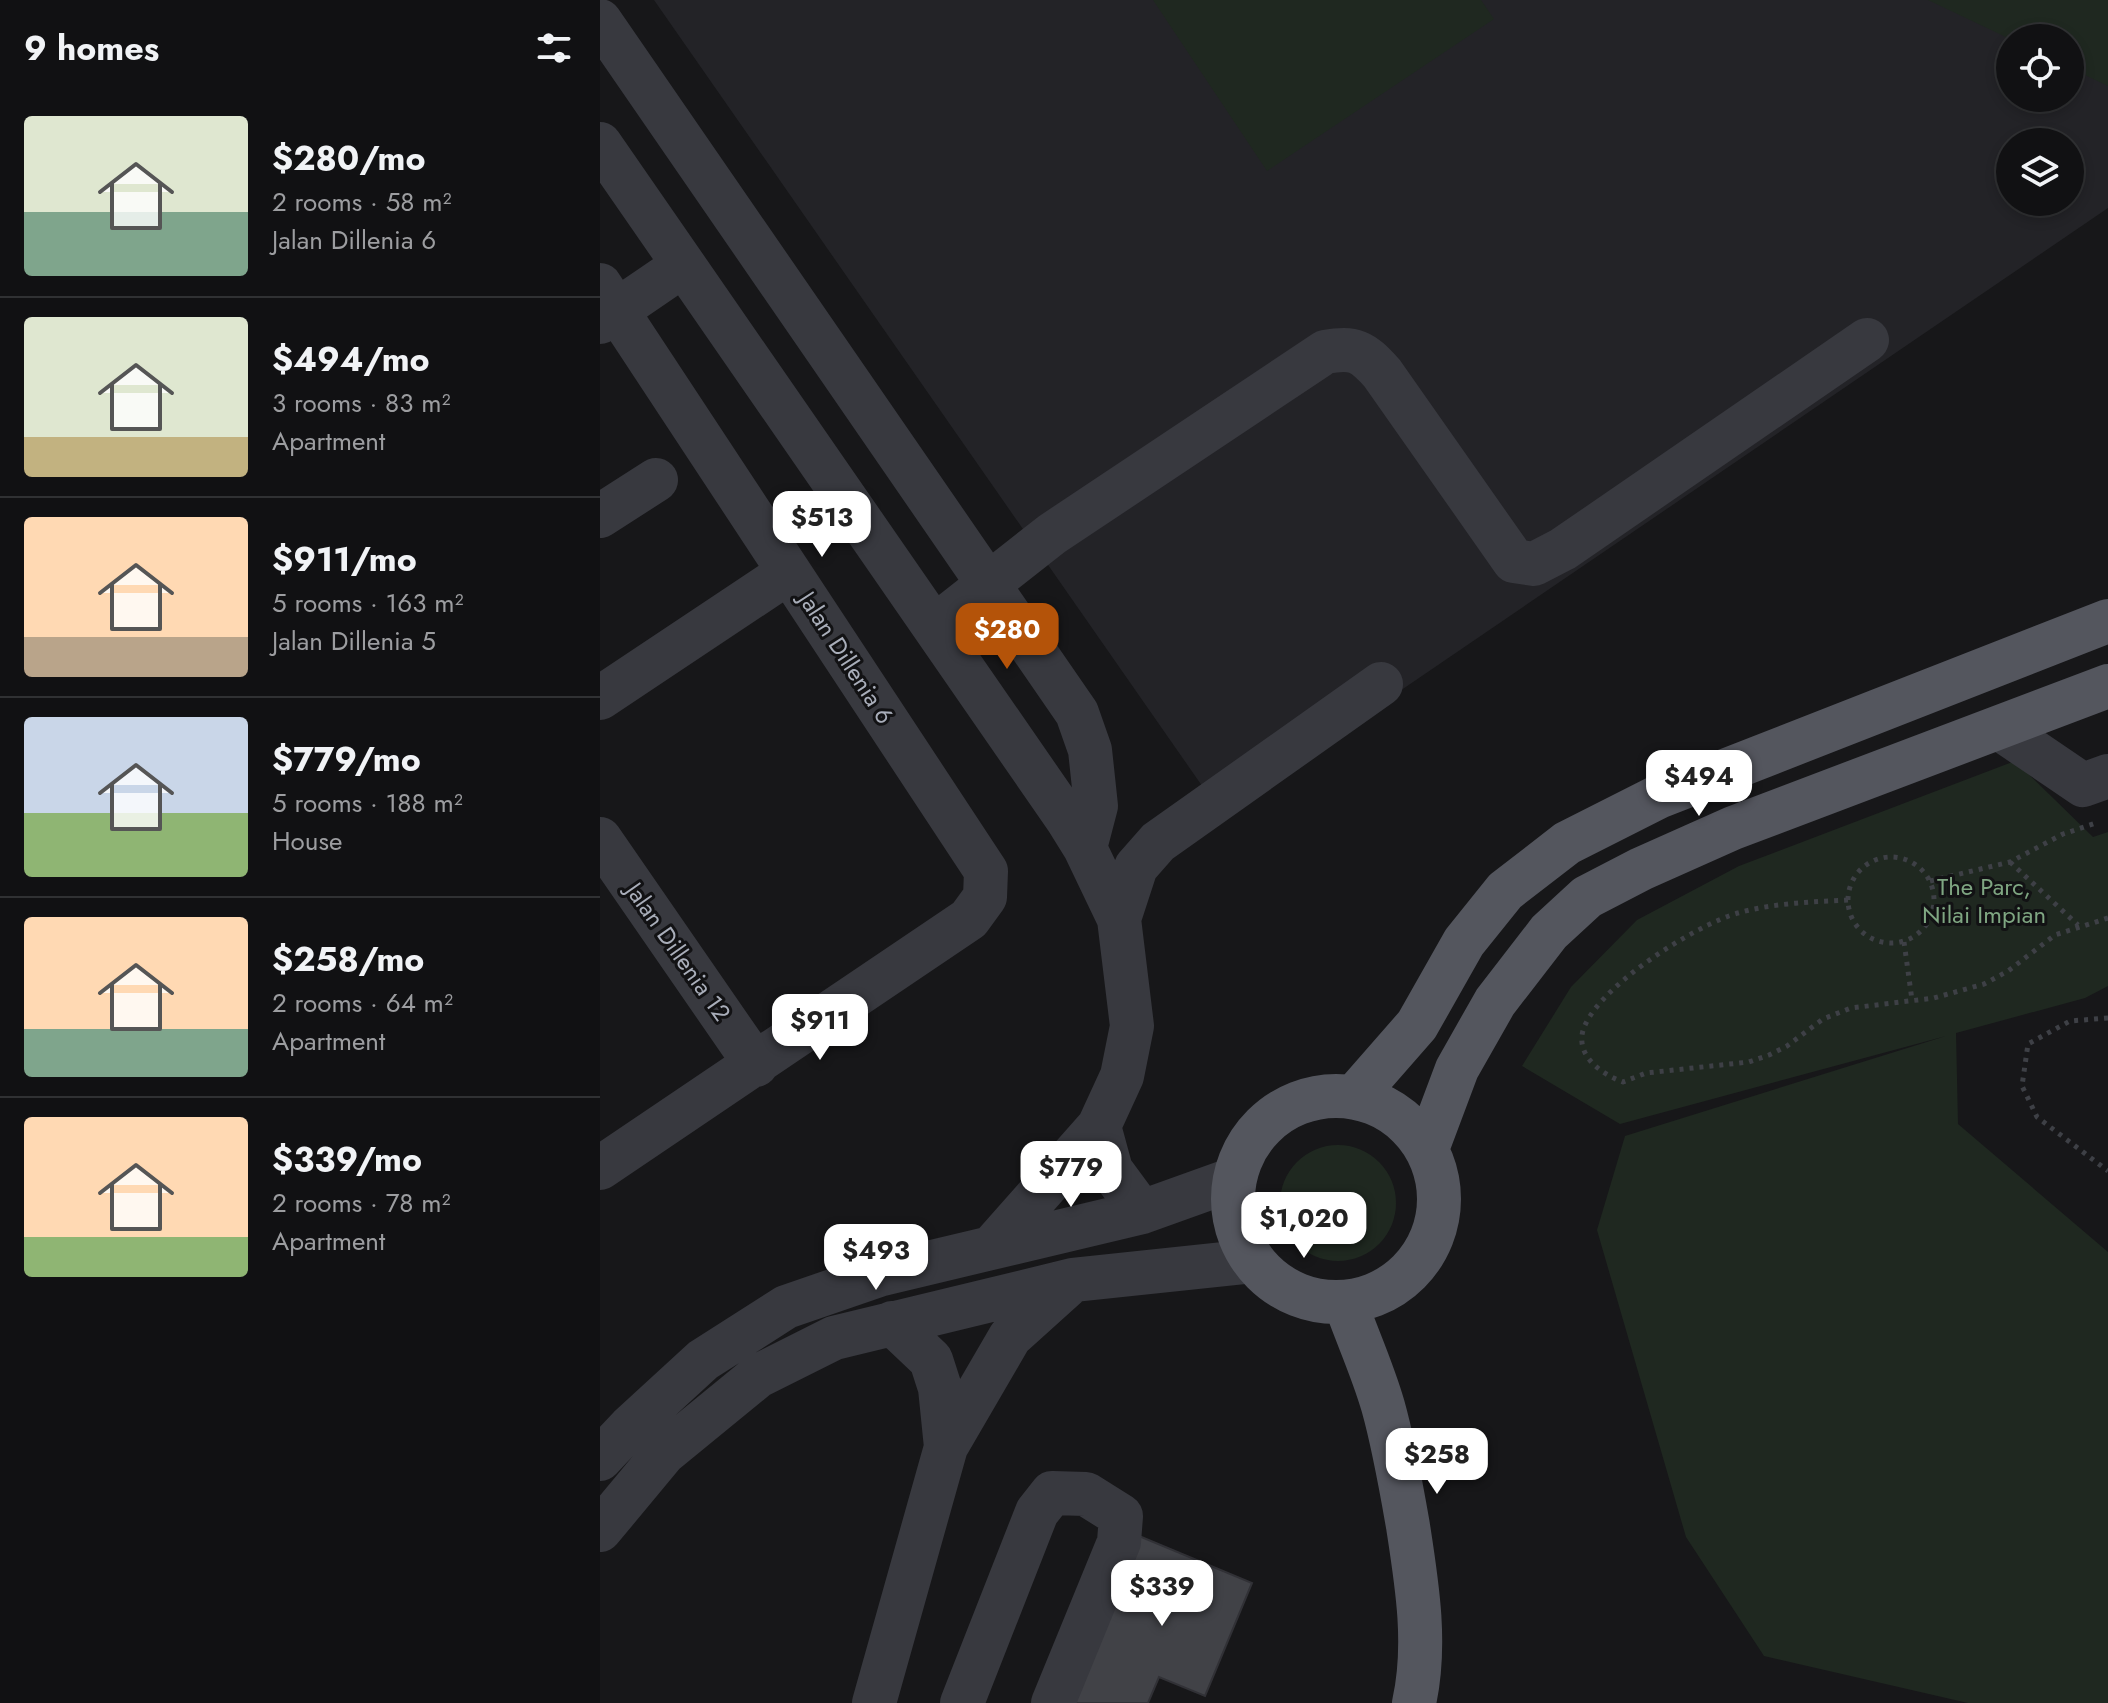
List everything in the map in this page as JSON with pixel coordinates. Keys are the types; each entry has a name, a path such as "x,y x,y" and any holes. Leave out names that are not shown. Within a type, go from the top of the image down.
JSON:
{"main road":[{"path":"1354,1097 1417,1025 1464,942 1505,891 1567,843 1658,797 2108,621"},
{"path":"1427,1149 1457,1069 1495,1002 1549,932 1587,897 1733,828 2108,686"},
{"path":"1322,1096 1354,1097 1383,1106 1409,1124 1427,1149 1437,1175 1439,1204 1434,1232 1421,1257 1400,1280 1374,1295 1345,1302 1318,1301 1293,1293 1271,1280 1253,1261 1239,1236 1233,1208 1234,1179 1245,1149 1265,1124 1291,1106 1322,1096"},
{"path":"1345,1302 1383,1403 1398,1464 1420,1624 1418,1683 1414,1703"}],"street":[{"path":"600,21 1077,713 1090,750 1096,806 1085,848"},
{"path":"600,144 935,626 1085,848 1119,919 1132,1026 1122,1076 1099,1126 992,1247"},
{"path":"606,306 682,266"},
{"name":"Jalan Dillenia 6","path":"606,306 789,572 986,884 969,919 756,1065"},
{"path":"935,626 1052,534 1325,352 1345,349 1365,354 1382,373 1514,561 1534,564 1563,549 1867,340"},
{"path":"600,516 656,480"},
{"path":"600,698 789,572"},
{"path":"1119,919 1136,867 1158,842 1381,684"},
{"path":"1999,728 2083,785 2108,776"},
{"path":"1096,806 1119,830 1158,842"},
{"name":"Jalan Dillenia 12","path":"600,839 756,1065"},
{"path":"604,1156 756,1065"},
{"path":"1099,1126 1111,1170 1142,1212"},
{"path":"600,1459 703,1360 786,1307 882,1274 1142,1212 1234,1179"},
{"path":"600,1530 664,1453 758,1376 834,1338 1073,1280 1253,1261"},
{"path":"874,1703 946,1447 1010,1337 1073,1280"},
{"path":"892,1323 931,1360 940,1388 946,1447"},
{"path":"962,1703 1037,1512 1052,1493 1086,1494 1121,1516 1119,1542 1053,1703"}],"path":[{"path":"1930,881 2010,862 2063,834 2108,819"},
{"path":"1899,857 1911,861 1922,869 1930,881 1934,910 1917,935 1904,942 1874,940 1861,932 1852,920 1848,900 1853,878 1873,861 1899,857"},
{"path":"2010,862 2078,925"},
{"path":"1848,900 1736,913 1684,936 1620,983 1600,1004 1582,1034 1583,1050 1591,1062 1623,1082 1646,1073 1749,1062 1787,1046 1823,1019 1851,1008 1943,996 1984,984 2008,971 2055,935 2078,925 2108,918"},
{"path":"1904,942 1912,1000"},
{"path":"2108,1018 2070,1021 2028,1044 2022,1086 2037,1117 2108,1171"}],"shaded area":[{"path":"654,0 1937,0 1996,31 1996,112 2084,112 2084,73 2108,85 2108,208 1221,813"}],"green space":[{"path":"1153,0 1481,0 1494,19 1267,171"},
{"path":"1928,0 2108,0 2108,86 2084,75 2084,24 1996,24 1996,32"},
{"name":"The Parc, Nilai Impian","path":"2015,761 2093,837 2108,832 2108,986 2085,998 1956,1033 1958,1124 2108,1252 2108,1703 1968,1703 1764,1656 1686,1537 1597,1230 1625,1136 1946,1036 1620,1124 1522,1066 1571,987 1637,920 1739,866"},
{"path":"1338,1145 1360,1149 1379,1162 1392,1181 1396,1203 1392,1225 1379,1244 1360,1257 1338,1261 1316,1257 1297,1244 1284,1225 1280,1203 1284,1181 1297,1162 1316,1149"}],"building":[{"path":"1139,1536 1252,1583 1205,1696 1159,1677 1148,1703 1069,1703"}]}
